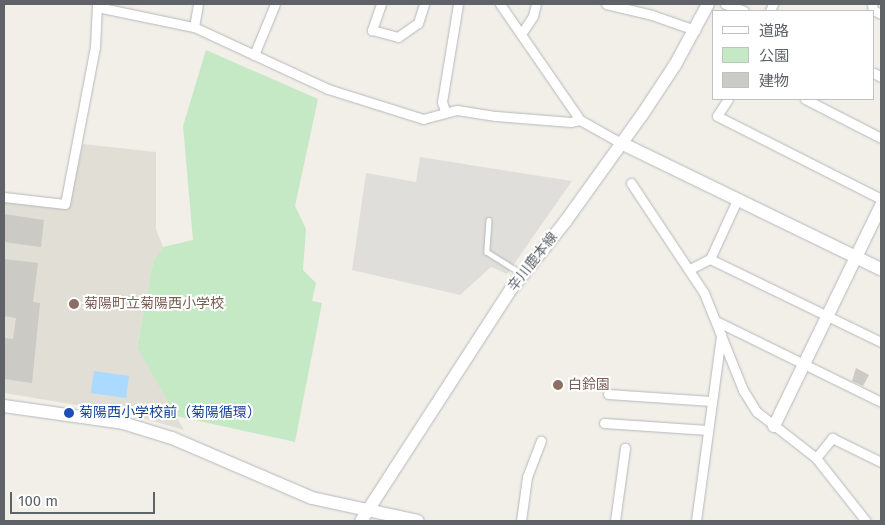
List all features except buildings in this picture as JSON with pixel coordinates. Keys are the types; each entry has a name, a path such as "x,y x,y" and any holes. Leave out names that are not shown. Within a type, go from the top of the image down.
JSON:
{"street":[{"path":"194,27 198,4"},
{"path":"254,55 275,4"},
{"path":"381,4 372,30 398,38 418,23 424,4"},
{"path":"446,111 442,102 458,4"},
{"path":"500,4 580,120 621,143 881,269"},
{"path":"521,34 534,16 536,4"},
{"path":"606,4 652,15 695,30"},
{"name":"辛川鹿本線","path":"361,521 437,401 522,274 621,143 695,30 708,4"},
{"path":"725,4 741,10"},
{"path":"4,197 65,204 95,47 97,5 194,27 328,89 423,119 446,111 457,110 571,122 580,120"},
{"path":"727,100 717,116 881,199"},
{"path":"807,100 881,138"},
{"path":"630,183 690,269 716,321 743,390 757,412 816,458 866,521"},
{"path":"690,269 710,259 737,200"},
{"path":"774,426 881,206"},
{"path":"710,259 881,342"},
{"path":"716,321 881,402"},
{"path":"696,521 721,335"},
{"path":"608,394 711,400"},
{"path":"4,406 123,423 172,438 312,498 418,521"},
{"path":"604,423 708,430"},
{"path":"816,458 832,438 881,462"},
{"path":"521,521 527,478 541,441"},
{"path":"615,521 625,448"}],"lane":[{"path":"489,220 487,252 522,274"}],"shaded area":[{"name":"菊陽町立菊陽西小学校","path":"83,144 156,152 156,229 163,247 153,262 137,346 184,430 125,413 4,393 4,200 68,208"},
{"path":"420,157 572,181 507,274 491,267 460,295 352,270 366,173 416,182"}],"green space":[{"path":"206,50 318,99 295,206 306,229 303,270 316,283 312,301 322,303 295,442 176,416 137,347 153,262 163,247 193,240 183,126"}],"water":[{"path":"94,371 129,376 126,398 91,393"}],"place":[{"name":"菊陽町立菊陽西小学校","path":"74,304"},
{"name":"白鈴園","path":"558,385"},
{"name":"菊陽西小学校前（菊陽循環）","path":"69,413"}]}
